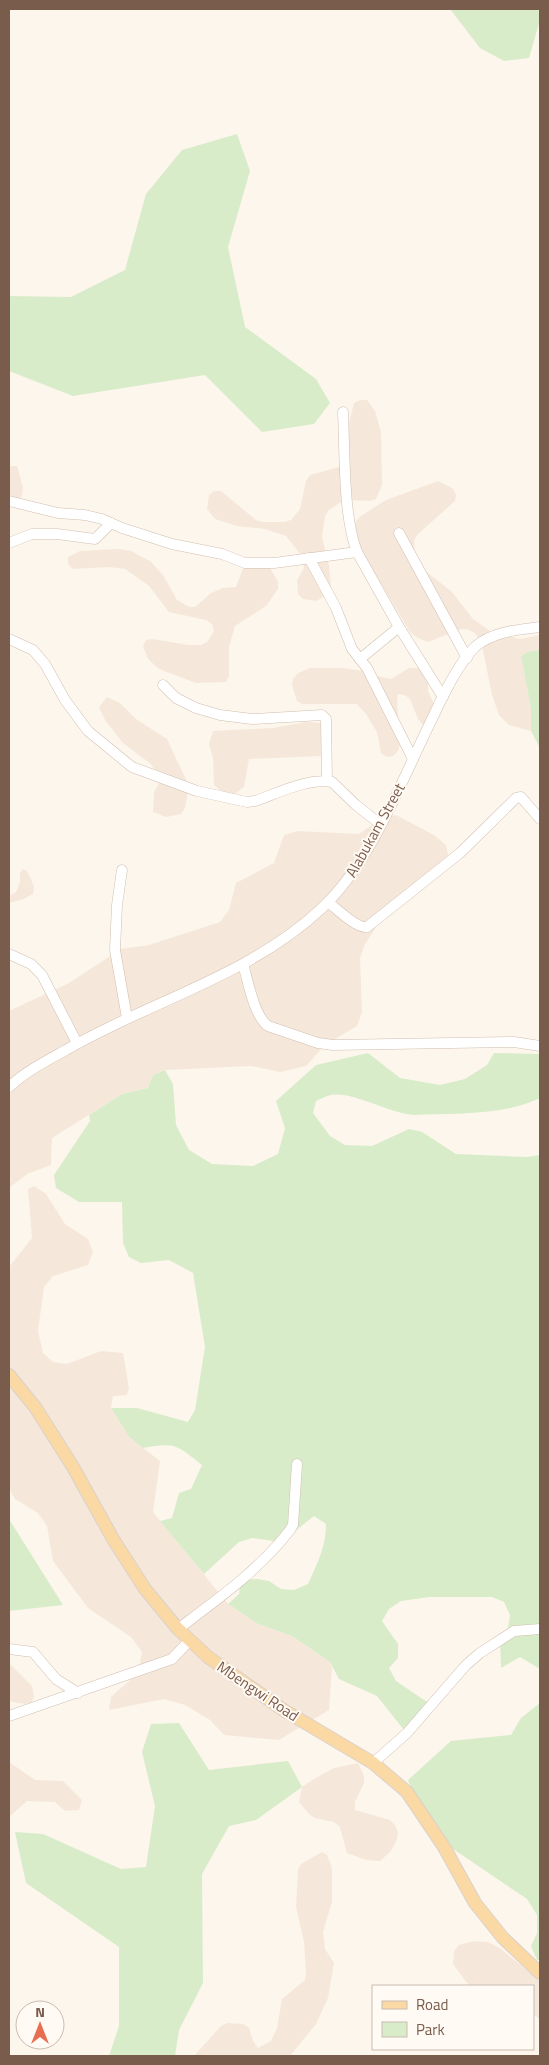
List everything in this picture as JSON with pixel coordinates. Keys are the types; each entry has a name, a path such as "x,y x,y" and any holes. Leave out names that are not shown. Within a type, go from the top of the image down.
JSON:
{"main road":[{"name":"Mbengwi Road","path":"9,1375 35,1407 73,1467 113,1539 145,1589 178,1630 208,1656 282,1709 373,1763 407,1792 444,1847 475,1903 502,1938 540,1973"}],"street":[{"path":"343,412 350,525 357,552 443,697"},
{"path":"9,501 58,513 85,515 172,544 222,554 245,563 274,563 357,552"},
{"path":"9,543 32,534 57,534 95,539 111,523"},
{"path":"399,533 467,658"},
{"path":"308,558 336,608 352,649 367,668 412,758"},
{"path":"360,660 400,627"},
{"name":"Alabukam Street","path":"9,1086 28,1071 77,1043 243,964 280,942 328,902 348,880 380,824 443,697 467,658 476,647 489,638 512,630 540,627"},
{"path":"9,639 33,650 45,664 65,700 88,731 132,767 197,791 247,802 301,785 332,782 356,805 380,824"},
{"path":"163,685 176,698 196,708 220,715 252,719 322,715 326,719 327,781"},
{"path":"328,902 355,924 362,928 367,927 460,853 516,798 521,797 525,800 540,819"},
{"path":"122,870 117,905 115,950 127,1018"},
{"path":"9,954 31,964 42,975 77,1043"},
{"path":"243,964 259,1015 264,1023 318,1043 378,1045 514,1042 540,1046"},
{"path":"178,1630 215,1603 257,1567 290,1530 293,1524 297,1464"},
{"path":"373,1763 408,1733 462,1670 480,1653 514,1631 540,1628"},
{"path":"9,1716 172,1659 190,1640"},
{"path":"9,1649 33,1652 56,1679 78,1693"}],"shaded area":[{"path":"360,400 367,400 375,411 381,432 382,485 376,499 370,501 348,500 329,510 325,516 322,537 329,566 331,587 329,594 316,601 303,599 298,594 297,580 304,568 301,555 286,536 265,529 237,526 215,519 207,509 209,495 214,491 221,491 256,520 284,522 291,520 300,509 306,481 310,475 339,467 349,458 349,423 354,403"},
{"path":"9,466 17,466 23,487 18,503 9,508"},
{"path":"438,481 452,488 456,494 455,501 418,534 414,540 415,555 423,569 452,592 473,619 490,631 520,639 540,635 540,650 528,652 521,656 531,709 531,731 509,725 499,715 492,695 482,645 475,633 462,629 428,642 416,637 410,632 352,535 356,521 386,500"},
{"path":"118,549 131,551 150,561 163,575 177,600 189,607 195,607 211,593 223,588 236,587 245,563 268,564 278,582 278,589 266,606 235,626 229,647 229,676 226,682 196,683 159,669 148,659 143,646 146,640 153,639 188,645 201,645 207,642 214,631 212,624 206,620 169,612 149,586 125,569 109,567 73,569 68,564 68,557 80,551"},
{"path":"310,668 342,668 371,672 377,676 391,679 409,668 423,668 428,677 428,691 434,704 429,724 422,724 410,699 405,695 398,694 400,744 398,751 393,756 387,757 381,753 377,732 366,714 357,704 302,704 297,701 292,685 293,679 298,673"},
{"path":"107,697 120,703 136,719 167,739 189,786 185,808 181,814 166,817 153,812 154,792 161,780 151,764 123,743 105,720 99,707"},
{"path":"307,722 321,723 322,756 249,759 244,787 232,796 226,795 214,785 213,758 209,744 213,731 272,728"},
{"path":"396,815 434,835 446,845 449,859 388,909 365,944 360,958 362,1012 357,1026 325,1045 306,1066 280,1072 251,1066 165,1070 153,1075 148,1088 122,1094 52,1138 51,1165 27,1174 9,1188 9,1011 69,983 121,949 149,945 220,922 229,910 236,883 274,863 284,835 298,831 359,834 382,818"},
{"path":"23,869 27,871 31,879 34,887 33,894 9,903 9,896 16,892 20,882 20,873"},
{"path":"34,1186 46,1194 65,1224 88,1239 93,1252 88,1265 53,1276 44,1287 38,1331 43,1353 53,1362 67,1364 101,1351 123,1353 129,1388 127,1395 113,1396 111,1408 129,1437 160,1461 153,1512 228,1604 258,1624 292,1636 330,1662 332,1668 329,1710 279,1740 224,1735 210,1720 185,1705 164,1699 109,1710 111,1697 138,1673 142,1652 131,1637 88,1608 53,1561 47,1526 38,1513 15,1499 9,1488 9,1267 32,1238 28,1189"},
{"path":"9,1663 32,1686 34,1696 32,1702 25,1704 9,1701"},
{"path":"9,1762 35,1780 63,1781 82,1800 79,1810 65,1811 55,1802 27,1801 9,1817"},
{"path":"358,1763 364,1776 364,1783 355,1802 355,1810 390,1820 398,1832 391,1851 380,1861 366,1860 347,1853 340,1827 334,1822 315,1818 299,1802 302,1787 314,1779 334,1768"},
{"path":"322,1852 327,1855 332,1868 332,1902 323,1932 325,1949 334,1963 328,1998 316,2024 290,2056 194,2056 221,2026 228,2023 243,2024 249,2028 253,2041 258,2048 271,2041 277,2028 282,1999 305,1980 304,1942 296,1907 298,1870 301,1864"},
{"path":"474,1941 488,1942 501,1949 540,1981 540,2019 534,2015 534,1985 470,1985 467,1983 453,1964 454,1951 459,1945"}],"green space":[{"path":"450,9 540,9 540,20 529,58 504,61 480,48"},
{"path":"237,134 250,171 228,247 245,327 316,379 330,403 314,424 262,432 205,375 73,396 9,371 9,296 71,297 125,270 146,194 182,150"},
{"path":"540,650 540,748 531,731 531,709 521,656 528,652"},
{"path":"368,1053 400,1078 440,1085 465,1079 487,1065 494,1053 540,1054 540,1098 510,1108 494,1111 414,1115 350,1096 329,1095 316,1101 313,1113 330,1136 345,1145 372,1146 409,1129 422,1132 456,1154 527,1157 540,1155 540,1669 520,1657 501,1668 500,1639 508,1628 510,1615 504,1602 492,1597 429,1597 401,1601 389,1609 382,1621 398,1644 398,1658 389,1668 396,1681 433,1706 404,1730 377,1696 339,1679 330,1662 292,1636 258,1624 228,1604 239,1594 241,1580 257,1579 269,1581 281,1589 294,1590 308,1584 323,1548 326,1524 314,1516 281,1542 252,1538 239,1542 204,1574 160,1521 172,1518 179,1493 191,1489 202,1465 181,1449 169,1445 143,1448 129,1437 111,1408 137,1408 188,1422 195,1410 205,1347 193,1273 169,1260 141,1263 129,1257 123,1243 122,1202 79,1202 56,1188 54,1175 90,1121 89,1115 122,1094 148,1088 153,1075 165,1070 173,1084 176,1125 189,1150 212,1164 253,1166 278,1154 285,1128 276,1101 316,1065"},
{"path":"9,1519 63,1605 9,1611"},
{"path":"540,1703 540,1960 537,1960 531,1946 537,1933 537,1915 527,1899 453,1849 418,1806 408,1780 451,1741 511,1735 521,1718"},
{"path":"179,1723 209,1770 288,1761 302,1787 256,1820 229,1826 202,1874 203,1983 179,2030 175,2056 109,2056 119,2026 119,1947 26,1883 15,1832 43,1834 121,1869 146,1867 155,1806 142,1752 151,1724"}]}
